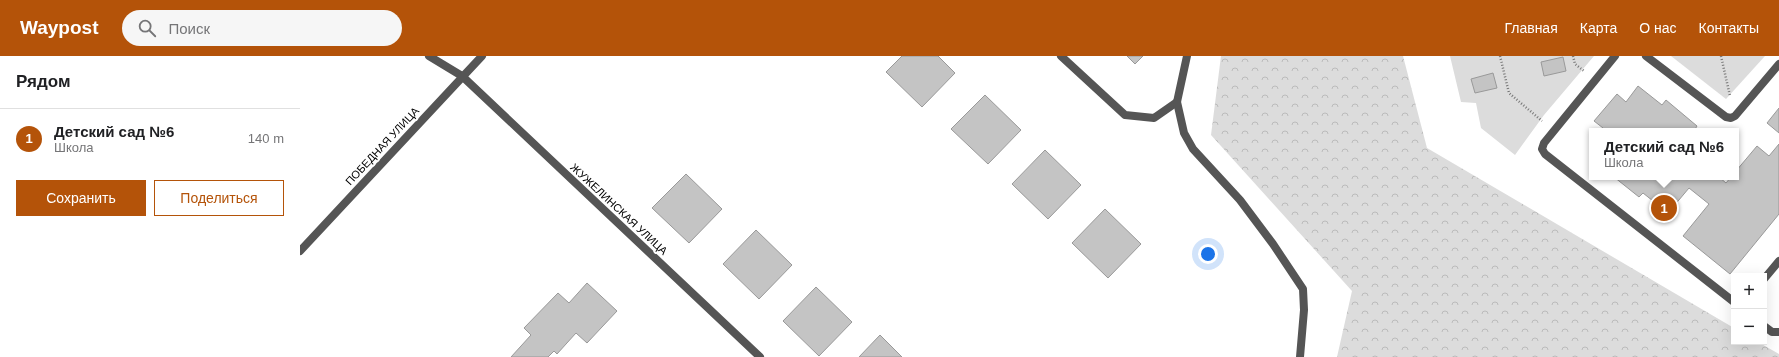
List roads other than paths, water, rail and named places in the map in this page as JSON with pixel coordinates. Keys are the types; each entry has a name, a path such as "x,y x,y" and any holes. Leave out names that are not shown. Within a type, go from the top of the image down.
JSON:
{"street":[{"name":"ЖУЖЕЛИНСКАЯ УЛИЦА","path":"429,56 462,76 760,357"},
{"name":"ПОБЕДНАЯ УЛИЦА","path":"300,251 482,56"},
{"path":"1061,56 1125,115 1154,118 1177,102"},
{"path":"1187,56 1177,102 1184,133 1193,149 1240,200 1273,244 1303,289 1304,310 1300,357"},
{"path":"1616,56 1544,143 1542,149 1545,154 1731,300"},
{"path":"1646,56 1726,117 1731,118 1735,116 1779,64"},
{"path":"1767,275 1779,261"},
{"path":"1767,328 1772,332 1779,332"}],"place":[{"name":"Детский сад №6","path":"1664,208"}]}
